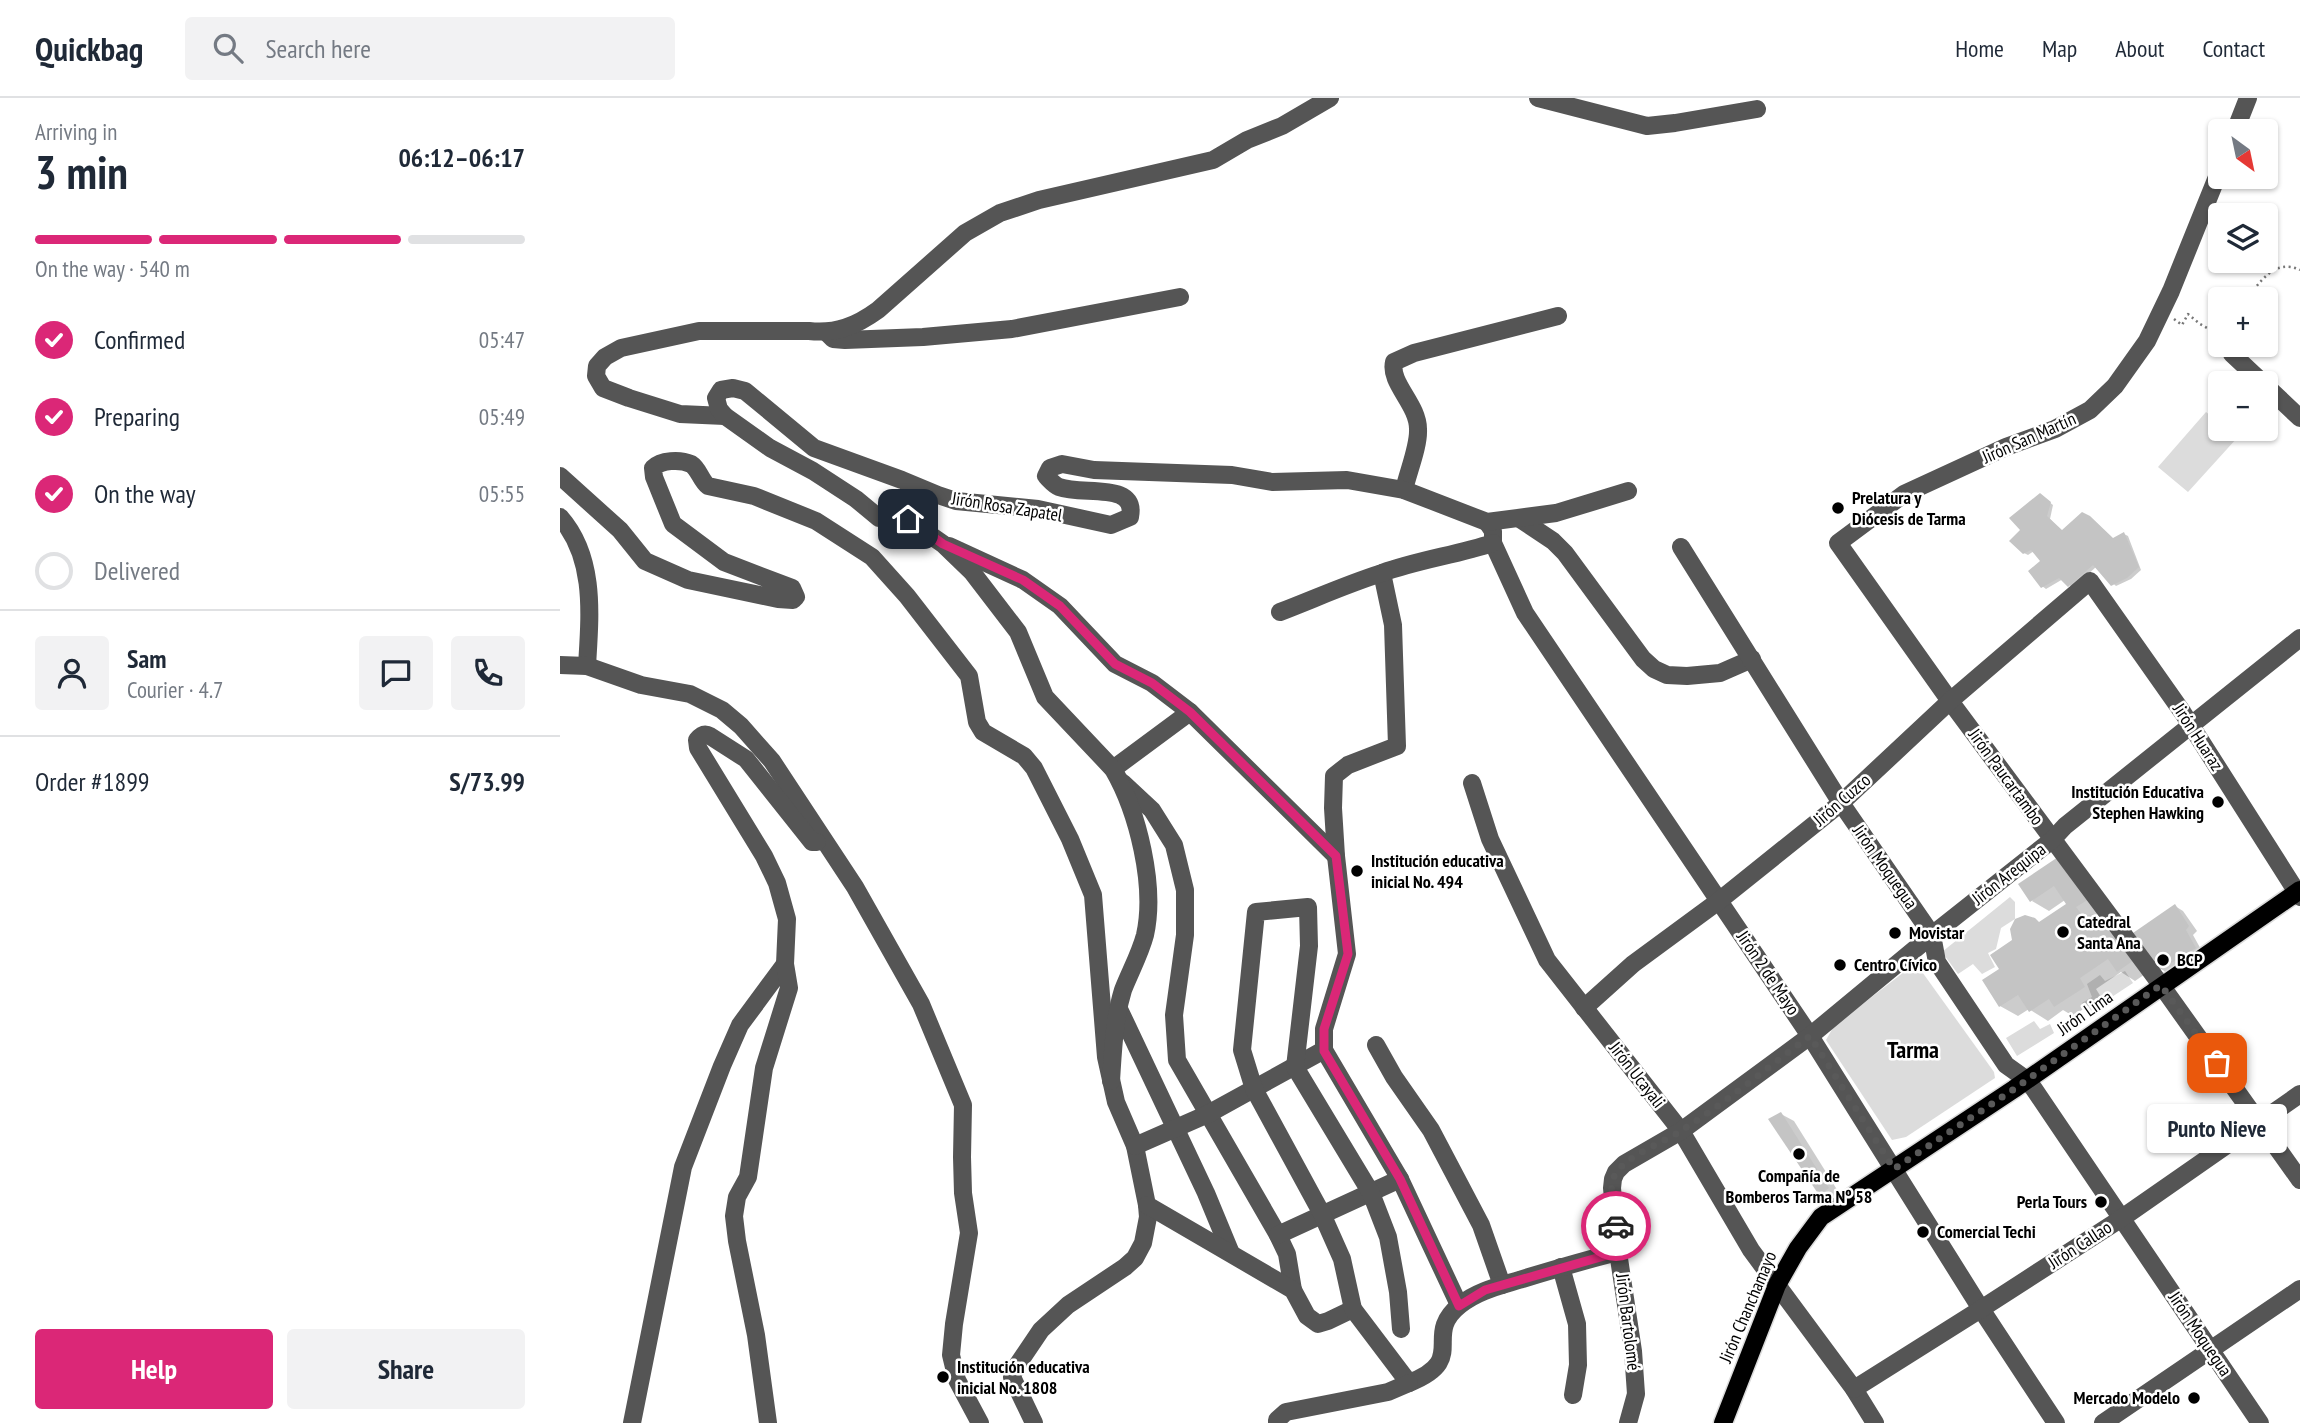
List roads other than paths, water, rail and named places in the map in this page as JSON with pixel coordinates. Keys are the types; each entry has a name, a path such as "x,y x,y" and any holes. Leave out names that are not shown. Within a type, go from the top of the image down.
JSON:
{"main road":[{"name":"Jirón Lima","path":"1894,1169 2299,893"},
{"name":"Jirón Chanchamayo","path":"1723,1423 1777,1285 1798,1248 1821,1217 1894,1169"}],"street":[{"path":"1330,98 1282,126 1247,140 1213,160 1039,200 1000,213 965,233 865,319 827,333 699,331 621,348 605,357 597,366 596,376 603,388 647,405 680,414 725,416 770,448 813,471 856,499 879,518 908,519 943,544 972,572 1018,632 1045,697 1115,774 1152,810 1174,845 1185,890 1185,935 1174,1014 1177,1060 1279,1235 1287,1254 1293,1290 1307,1315 1318,1324 1353,1309"},
{"path":"1538,98 1647,126 1757,109"},
{"path":"2240,119 2248,98"},
{"name":"Jirón San Martín","path":"1838,543 1904,494 2006,447 2055,429 2090,410 2115,386 2147,341 2171,291 2212,189"},
{"path":"827,333 833,339 845,340 923,337 1012,329 1180,298"},
{"path":"1404,490 1418,431 1411,403 1395,379 1392,369 1394,362 1414,353 1558,316"},
{"path":"2234,357 2250,371"},
{"name":"Jirón Rosa Zapatel","path":"725,416 719,409 716,398 721,390 733,388 746,391 814,448 937,495 956,501 1038,509 1111,525 1130,517 1132,508 1129,500 1121,494 1079,491 1057,486 1046,476 1050,468 1062,464 1094,470 1232,475 1272,482 1348,480 1404,490 1487,522 1556,513 1629,491"},
{"path":"2278,397 2300,418"},
{"path":"560,476 620,530 645,561 688,580 778,599 793,600 796,597 792,588 724,562 673,524 654,477 653,468 657,464 676,461 691,464 708,486 754,496 816,521 872,557 907,596 969,676 977,722 983,732 1024,756 1034,768 1070,839 1093,895 1100,997 1111,1081 1116,1102 1135,1146 1148,1217 1143,1243 1135,1258 1068,1305 1041,1330 1016,1367 1012,1377 1034,1423"},
{"path":"560,517 578,542 587,576 590,612 587,666"},
{"path":"1520,519 1553,541 1565,553 1643,659 1654,669 1667,675 1720,673 1752,659"},
{"name":"Jirón 2 de Mayo","path":"1487,522 1493,531 1493,543 1525,613 1810,1036 1981,1309 2056,1423"},
{"path":"1280,612 1382,573 1493,543"},
{"name":"Jirón Paucartambo","path":"1838,543 2300,1180"},
{"path":"943,544 1023,580 1060,606 1115,664 1152,683 1190,712 1336,856"},
{"name":"Jirón Moquegua","path":"1681,547 1841,803 1932,935 1937,962 2006,1065 2027,1080 2260,1423"},
{"path":"1382,573 1392,625 1397,746 1348,765 1334,776 1336,856 1348,954 1324,1029 1324,1051 1400,1179 1459,1306"},
{"name":"Jirón Cuzco","path":"1584,1008 1633,964 1720,900 1841,803 1950,701 2090,581"},
{"name":"Jirón Huaraz","path":"2090,581 2191,725 2299,893"},
{"name":"Jirón Arequipa","path":"1613,1179 1625,1164 1681,1131 1810,1036 2052,840 2065,826 2300,638"},
{"path":"560,665 587,666 641,685 691,694 722,710 741,726 772,761 855,887 921,1004 963,1105 963,1181 969,1233 951,1355 957,1380 980,1423"},
{"path":"1115,774 1190,712"},
{"path":"768,1423 756,1335 737,1241 735,1206 748,1177 764,1068 789,988 785,964 787,919 777,883 764,856 698,748 697,740 707,734 746,759 812,842 823,839"},
{"path":"1111,1081 1115,1031 1122,993 1145,935 1147,906 1145,863 1139,832 1115,774"},
{"name":"Jirón Ucayali","path":"1472,783 1490,839 1547,960 1681,1131 1751,1250 1854,1389 1875,1423"},
{"path":"1401,1329 1398,1292 1388,1237 1371,1193 1295,1066 1309,946 1308,907 1256,912 1242,1050 1254,1089 1322,1214 1342,1259 1353,1309 1409,1383"},
{"path":"632,1423 683,1167 740,1025 785,964"},
{"path":"1119,1009 1206,1193 1230,1251"},
{"path":"1376,1045 1394,1077 1431,1130 1481,1225 1502,1285"},
{"path":"1135,1146 1208,1114 1324,1051"},
{"name":"Jirón Callao","path":"1854,1389 2122,1218 2300,1094"},
{"path":"1279,1235 1400,1179"},
{"name":"Jirón Bartolomé","path":"1613,1179 1618,1252 1633,1351 1636,1394 1628,1423"},
{"path":"1147,1205 1293,1290"},
{"path":"1277,1423 1286,1412 1388,1392 1426,1376 1438,1366 1443,1357 1442,1333 1446,1321 1459,1306 1485,1290 1618,1252"},
{"path":"1560,1267 1577,1324 1578,1364 1573,1395"},
{"path":"2104,1423 2300,1289"}],"place":[{"name":"Prelatura y Diócesis de Tarma","path":"1838,508"},
{"name":"Institución Educativa Stephen Hawking","path":"2218,802"},
{"name":"Institución educativa inicial No. 494","path":"1357,871"},
{"name":"Catedral Santa Ana","path":"2063,932"},
{"name":"Movistar","path":"1895,933"},
{"name":"BCP","path":"2163,960"},
{"name":"Centro Cívico","path":"1840,965"},
{"name":"Punto Nieve","path":"2217,1063"},
{"name":"Compañía de Bomberos Tarma Nº 58","path":"1799,1154"},
{"name":"Perla Tours","path":"2101,1202"},
{"name":"Comercial Techi","path":"1923,1232"},
{"name":"Institución educativa inicial No. 1808","path":"943,1377"},
{"name":"Mercado Modelo","path":"2194,1398"}],"district":[{"name":"Tarma","path":"1913,1050"}]}
